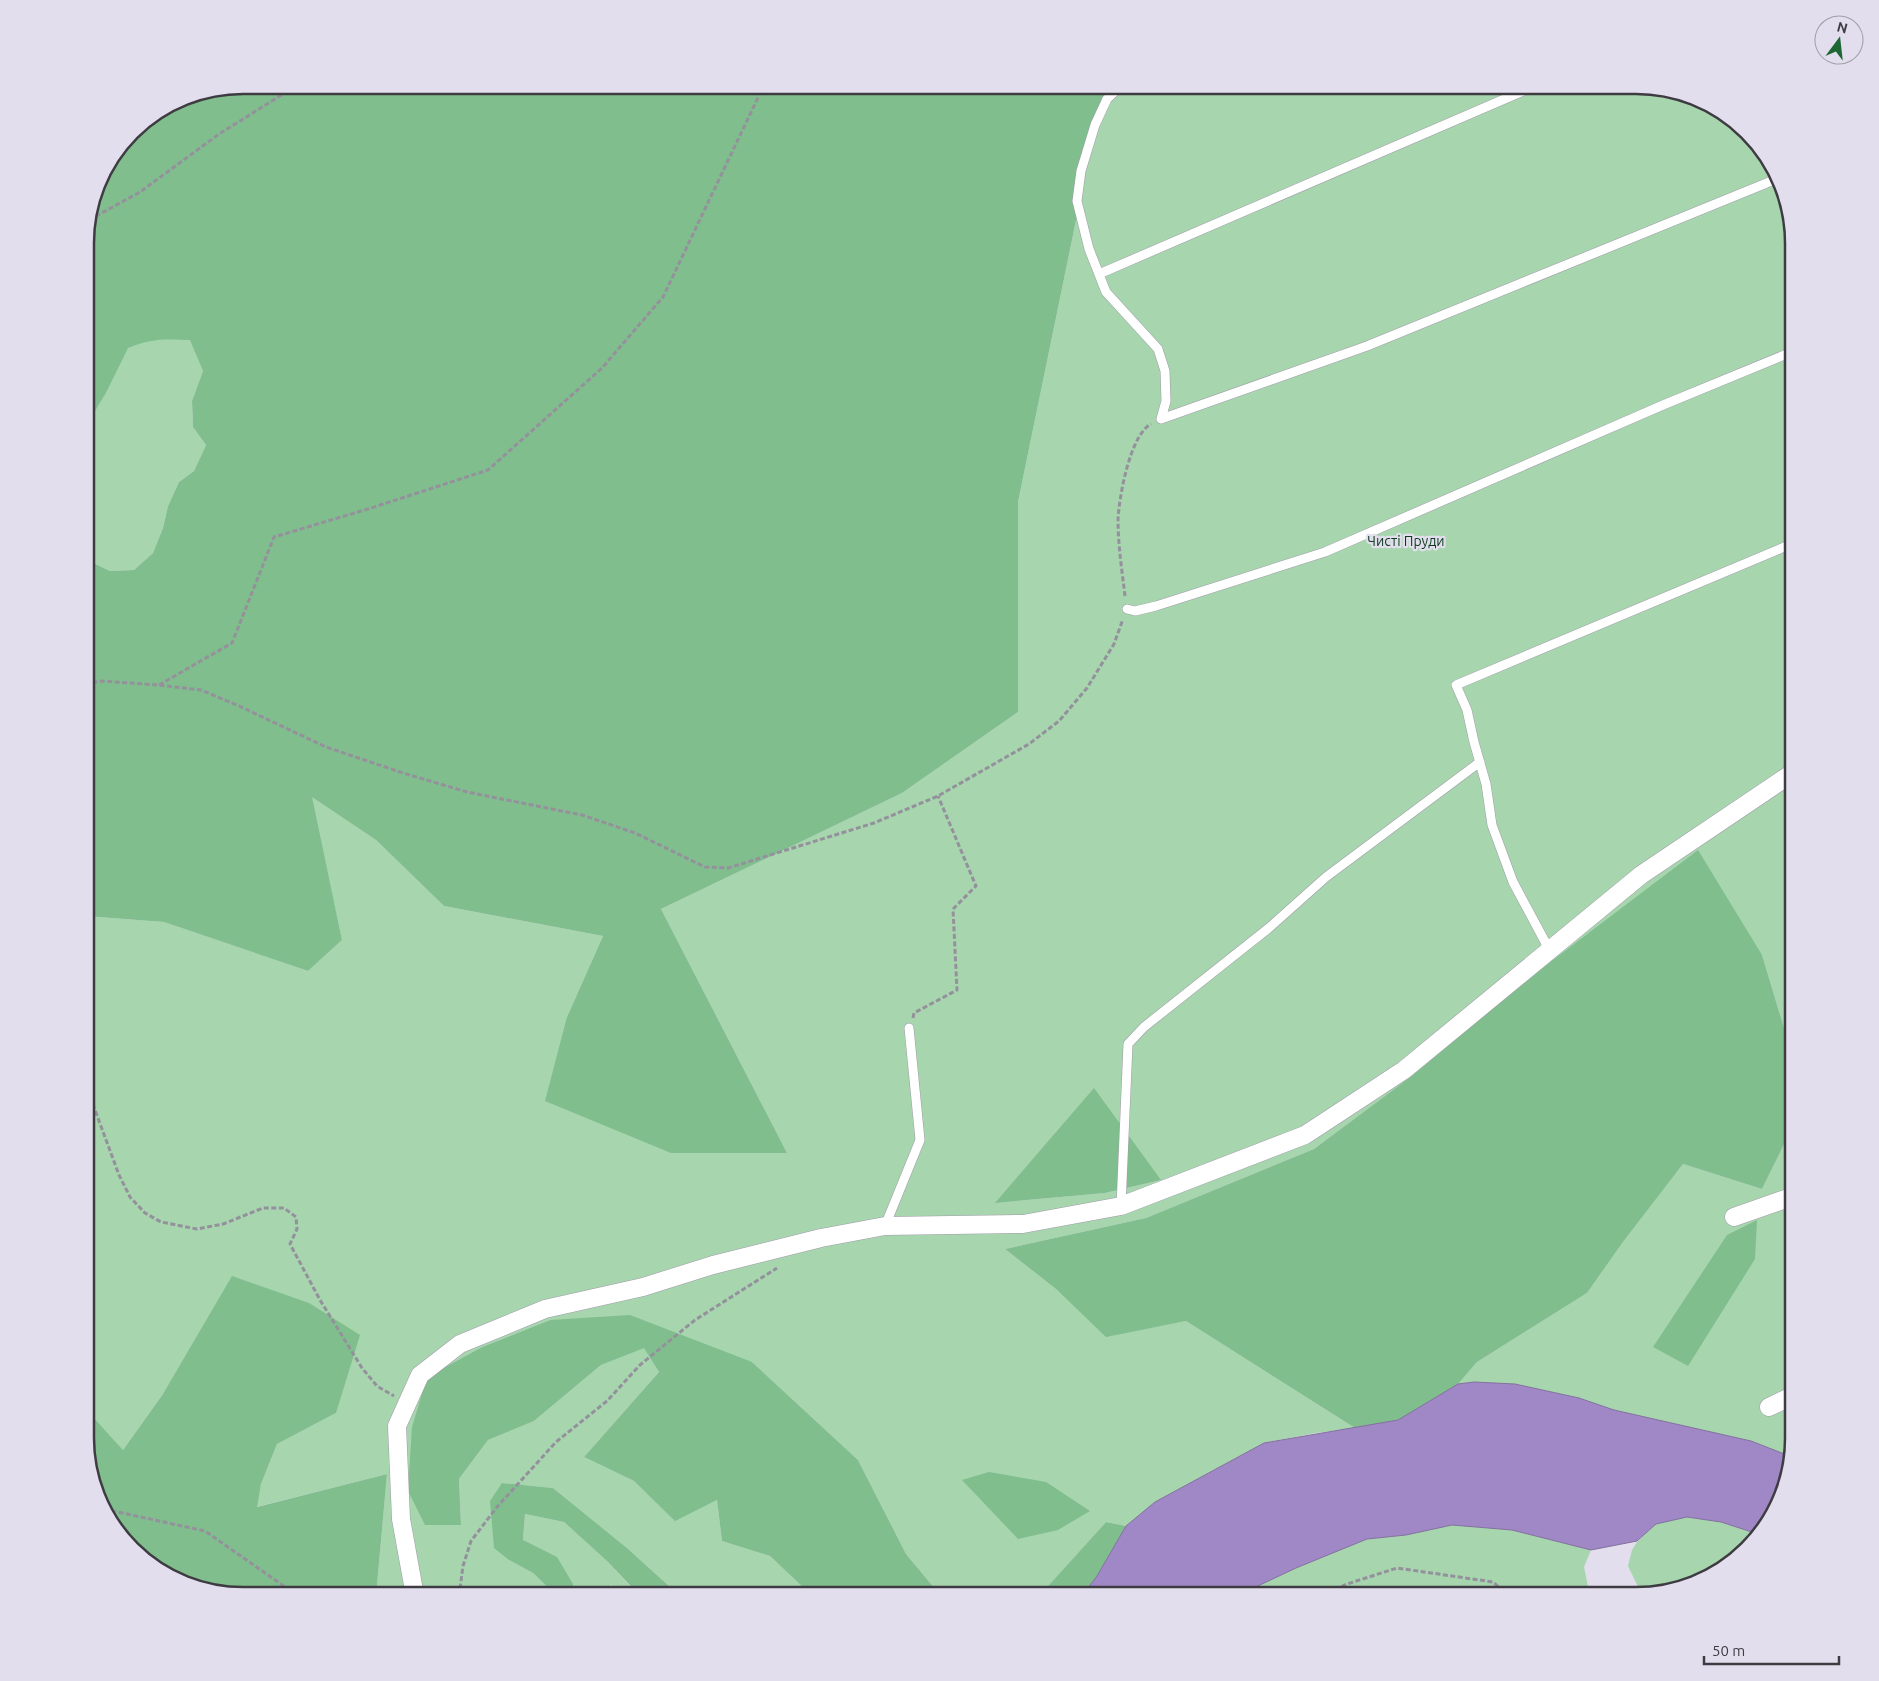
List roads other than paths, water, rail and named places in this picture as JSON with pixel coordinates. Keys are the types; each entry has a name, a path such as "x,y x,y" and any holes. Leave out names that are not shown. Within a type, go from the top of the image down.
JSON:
{"street":[{"path":"413,1587 401,1519 397,1426 420,1375 460,1344 545,1309 642,1287 713,1265 820,1238 885,1226 1023,1224 1121,1206 1305,1135 1404,1070 1641,875 1785,778"},
{"path":"1734,1217 1785,1200"},
{"path":"1769,1407 1785,1399"}],"lane":[{"path":"1112,94 1107,99 1085,152 1078,200 1084,232 1106,292 1158,349 1165,371 1166,401 1161,419 1367,346 1772,181"},
{"path":"1099,274 1516,94"},
{"path":"1127,609 1135,611 1156,606 1325,552 1663,405 1785,355"},
{"path":"1550,951 1513,882 1492,825 1486,784 1467,710 1456,685 1785,546"},
{"path":"1121,1206 1128,1044 1144,1028 1270,927 1326,877 1480,762"},
{"path":"885,1226 920,1140 909,1028"}],"park label":[{"name":"Чисті Пруди","path":"1406,541"}]}
